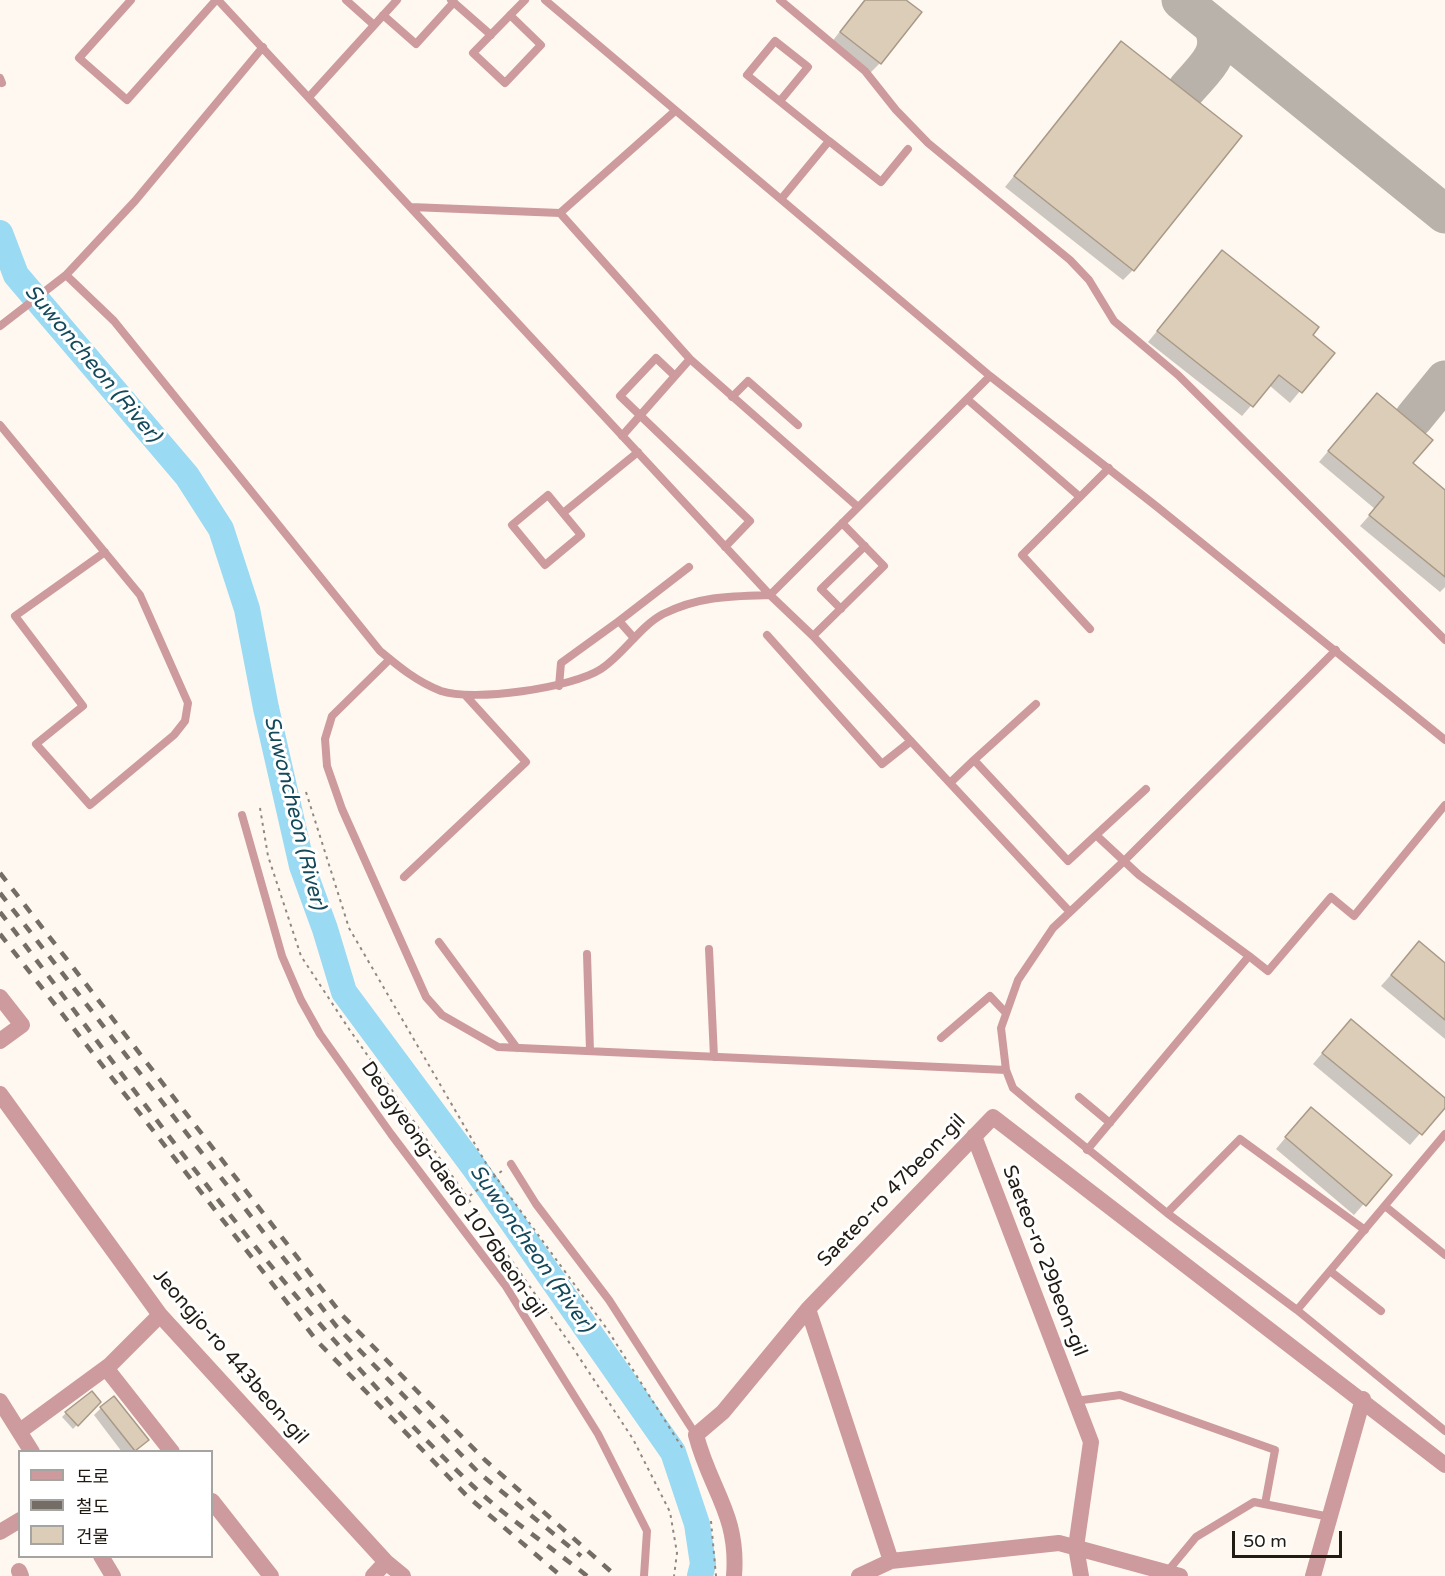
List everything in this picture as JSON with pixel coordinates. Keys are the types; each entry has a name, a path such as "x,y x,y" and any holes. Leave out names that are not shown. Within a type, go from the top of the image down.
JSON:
{"street":[{"path":"0,997 22,1025 0,1041"},
{"name":"Jeongjo-ro 443beon-gil","path":"0,1094 160,1315 386,1562 403,1576"},
{"name":"Saeteo-ro 47beon-gil","path":"696,1435 723,1412 808,1309 993,1118 1363,1399 1445,1465"},
{"name":"Saeteo-ro 29beon-gil","path":"974,1136 1091,1442 1076,1547 1081,1576"},
{"path":"808,1309 891,1561"},
{"path":"20,1431 108,1367 160,1315"},
{"path":"108,1367 170,1450"},
{"path":"1313,1576 1363,1399"},
{"path":"0,1401 31,1450"},
{"path":"696,1435 702,1460 730,1521 736,1552 734,1576"},
{"path":"213,1502 271,1576"},
{"path":"0,1532 18,1521"},
{"path":"859,1576 891,1561 1059,1543 1173,1574"},
{"path":"102,1558 113,1576"},
{"path":"373,1576 386,1562"}],"lane":[{"path":"131,0 79,58 127,100 217,0 725,547 813,636 1070,912"},
{"path":"346,0 374,25"},
{"path":"309,97 397,0"},
{"path":"510,15 542,45 505,83 473,53 491,35 510,15 525,0"},
{"path":"545,0 990,376 1109,468 1445,740"},
{"path":"780,0 866,71 896,110 928,143 1070,260 1089,280 1114,321 1178,375 1445,640"},
{"path":"383,15 416,44 453,1 491,35"},
{"path":"780,101 808,67 775,41 747,75 881,182 908,149"},
{"path":"3,324 66,275 135,201 263,47"},
{"path":"411,207 560,213 675,111"},
{"path":"782,198 829,141"},
{"path":"560,213 690,359 858,507"},
{"path":"66,275 114,321 380,651 407,674 441,691 466,696 559,686 601,669 662,615 712,596 770,595 990,376"},
{"path":"675,376 656,358 620,396 750,521 725,547"},
{"path":"622,436 690,359"},
{"path":"732,397 748,381 798,425"},
{"path":"967,399 1080,497"},
{"path":"0,424 105,552 140,595 188,703 185,721 174,735 90,805 36,744 83,706 15,616 105,552"},
{"path":"563,513 638,452"},
{"path":"1090,629 1022,555 1109,468"},
{"path":"548,495 563,513 581,535 545,565 512,525 548,495"},
{"path":"813,636 884,566 842,523"},
{"path":"841,609 821,589 865,546"},
{"path":"559,686 561,663 689,567"},
{"path":"619,621 634,638"},
{"path":"767,634 882,764 911,741"},
{"path":"1336,650 1124,862 1053,928 1018,980 1006,1013 1001,1028 1005,1070 1013,1088 1088,1150 1167,1213 1297,1310 1445,1431"},
{"path":"390,659 332,716 325,739 327,766 342,809 426,997 442,1015 471,1034 498,1047 1005,1070"},
{"path":"404,877 526,762 466,696"},
{"path":"950,783 1036,704"},
{"path":"974,760 1068,861 1146,789"},
{"path":"1096,835 1124,862 1268,971 1331,897 1353,916 1445,805"},
{"name":"Deogyeong-daero 1076beon-gil","path":"242,815 282,956 301,1000 320,1034 391,1134 419,1167 448,1212 505,1285 603,1444 647,1531 644,1576"},
{"path":"439,942 517,1048"},
{"path":"709,949 714,1057"},
{"path":"587,954 590,1051"},
{"path":"1088,1150 1249,956"},
{"path":"941,1038 990,996 1006,1013"},
{"path":"1078,1098 1110,1123"},
{"path":"1297,1310 1445,1134"},
{"path":"1167,1213 1240,1139 1365,1230"},
{"path":"507,1167 609,1300 696,1435"},
{"path":"1385,1206 1445,1255"},
{"path":"1330,1271 1381,1311"},
{"path":"1075,1401 1120,1395 1275,1450 1264,1504"},
{"path":"1173,1574 1196,1537 1254,1502 1330,1517"}],"path":[{"path":"260,808 268,856 301,956 349,1029 573,1347 638,1448 670,1512 677,1553 674,1576"},
{"path":"419,1167 426,1166 432,1169 457,1195 472,1204"},
{"path":"455,1207 507,1167"}],"building":[{"path":"865,0 906,0 922,12 881,64 840,32"},
{"path":"1121,41 1242,136 1134,271 1014,176"},
{"path":"1222,250 1319,327 1313,335 1335,353 1302,393 1279,375 1253,407 1157,331"},
{"path":"1377,393 1433,440 1413,463 1445,490 1445,577 1369,515 1384,497 1328,451"},
{"path":"1419,941 1445,963 1445,1020 1391,975"},
{"path":"1351,1019 1445,1098 1445,1108 1422,1135 1322,1053"},
{"path":"1311,1107 1392,1175 1366,1206 1285,1137"},
{"path":"92,1391 101,1402 78,1426 65,1412"},
{"path":"114,1396 149,1440 134,1450 100,1407"}],"waterway":[{"name":"Suwoncheon (River)","path":"0,233 16,275 187,476 221,529 247,609 266,708 302,866 325,929 344,992 476,1170 673,1452 697,1524 703,1564 700,1576"}],"taxiway":[{"path":"1181,0 1445,214"},
{"path":"1187,89 1206,68 1215,53 1217,45 1213,27"},
{"path":"1414,418 1445,380"}],"railway":[{"path":"0,873 342,1315 485,1460 616,1576"},
{"path":"0,893 337,1327 479,1473 581,1556"},
{"path":"0,912 225,1209 344,1352 473,1486 500,1510 587,1576"},
{"path":"0,934 317,1341 467,1496 561,1576"}]}
